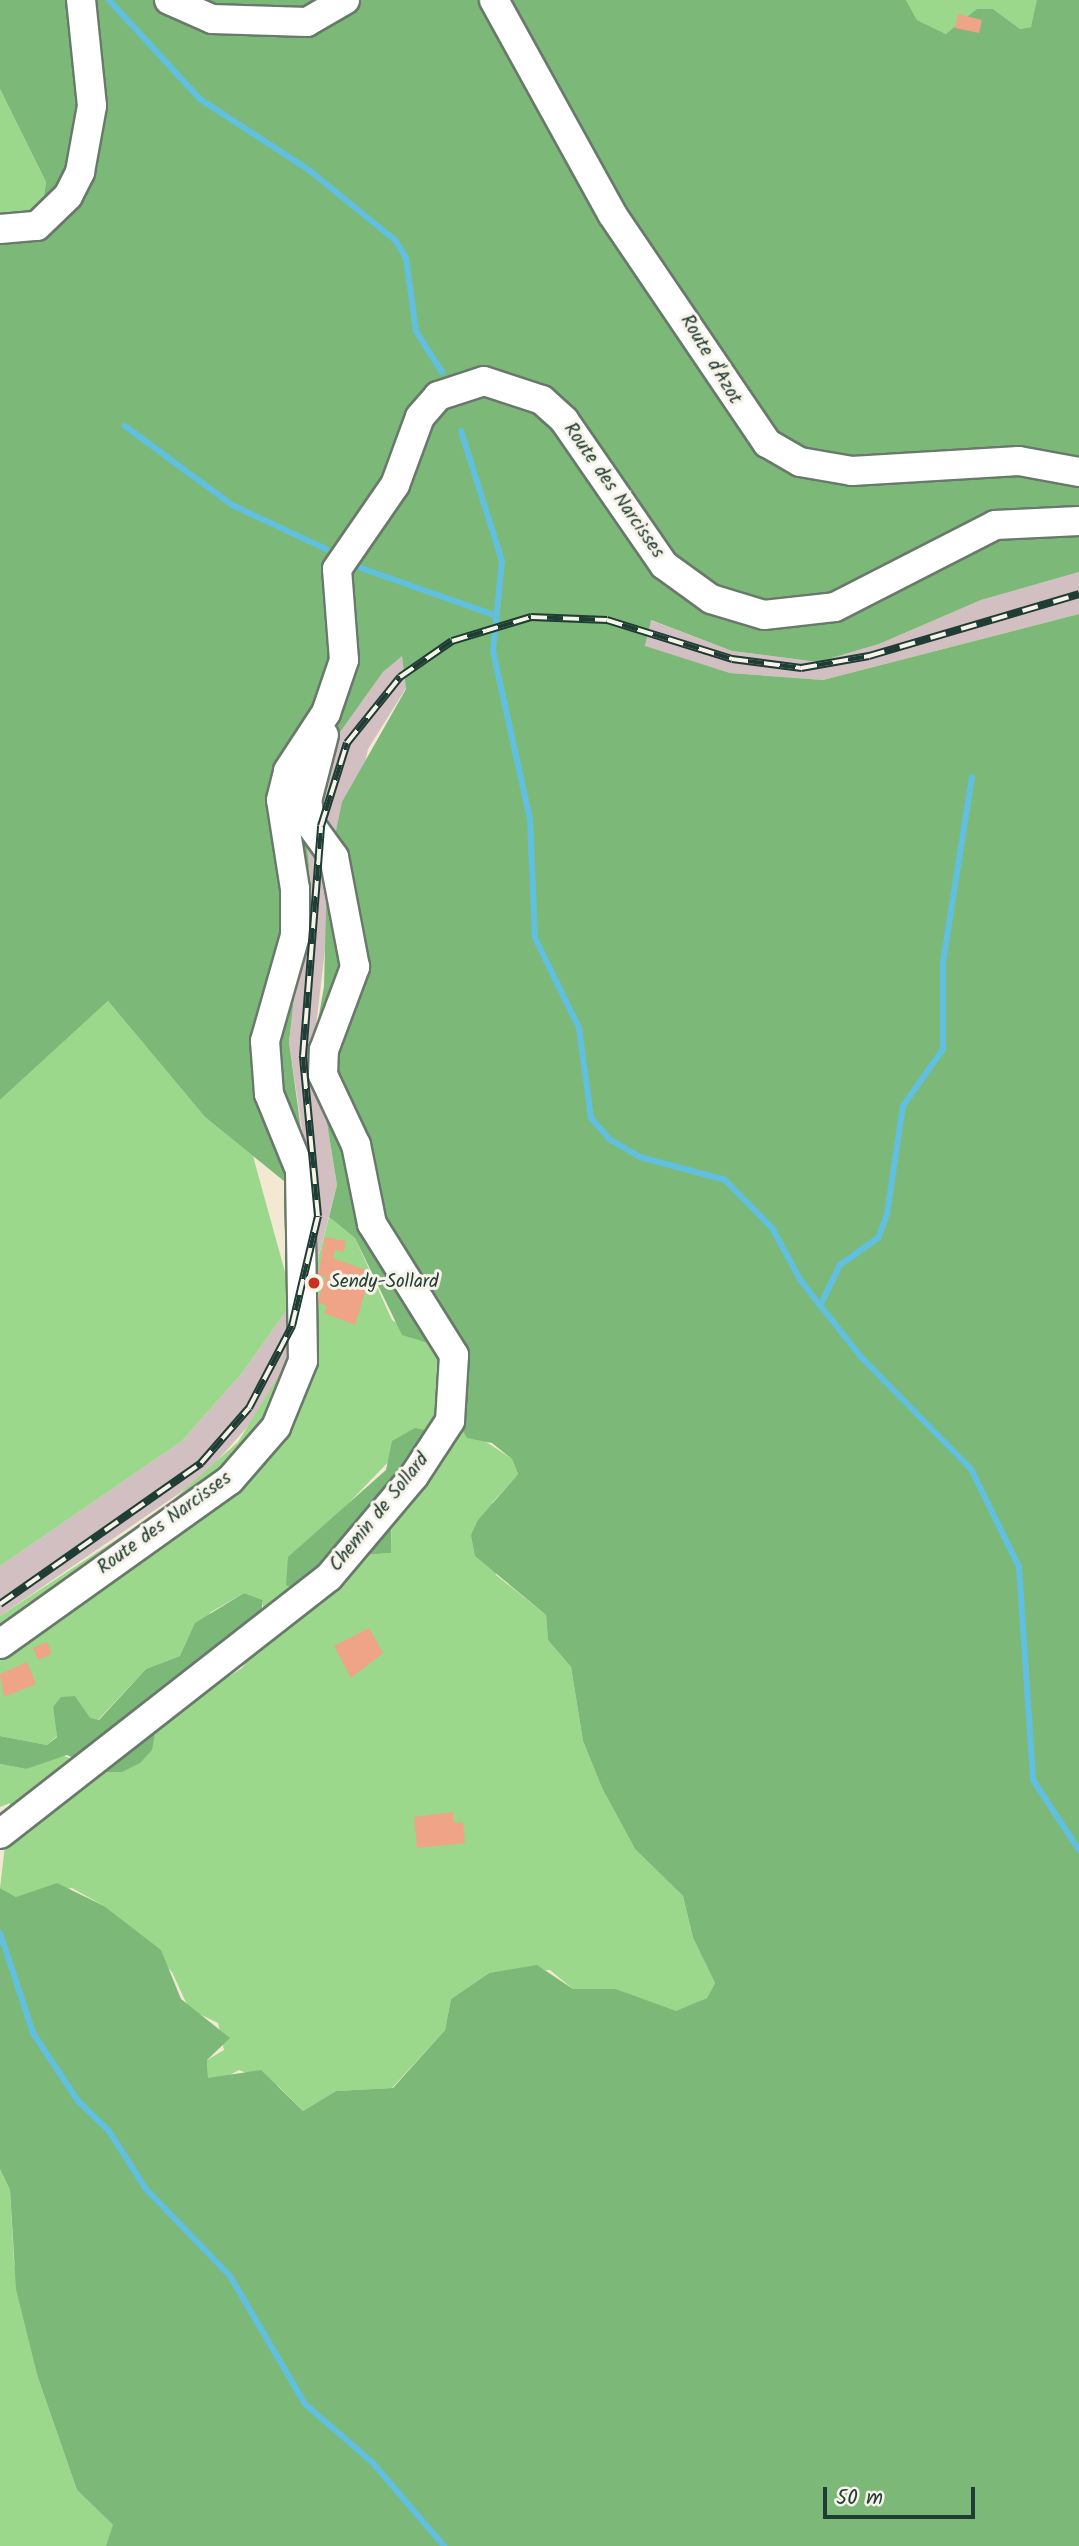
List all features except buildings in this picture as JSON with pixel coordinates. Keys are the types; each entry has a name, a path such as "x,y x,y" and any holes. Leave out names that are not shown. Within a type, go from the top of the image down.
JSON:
{"street":[{"path":"0,229 37,226 68,196 80,172 92,106 81,0"},
{"path":"169,0 212,19 307,22 345,0"},
{"name":"Route d'Azot","path":"494,0 612,215 767,443 800,462 852,471 1019,461 1079,472"},
{"name":"Route des Narcisses","path":"0,1644 230,1480 275,1427 303,1361 300,1170 269,1094 265,1041 295,936 295,889 281,800 288,771 326,713 344,660 337,569 395,485 420,417 438,396 460,385 505,385 542,400 564,421 664,565 694,589 739,610 782,616 821,612 995,525 1079,521"},
{"name":"Chemin de Sollard","path":"0,1834 329,1577 414,1476 450,1421 454,1355 372,1224 356,1144 323,1075 324,1051 355,967 334,857 311,825 307,801 326,713"}],"shaded area":[{"path":"1079,572 1079,614 823,680 730,673 645,647 650,620 732,651 818,662 879,644 981,600"},
{"path":"402,655 406,688 368,749 327,932 314,1043 337,1185 294,1351 264,1408 203,1477 0,1616 0,1566 182,1441 243,1372 293,1301 305,1150 289,1042 309,866 306,835 333,742 383,672"}],"green space":[{"path":"0,0 906,0 917,20 946,34 977,9 993,9 1020,29 1031,27 1037,0 1079,0 1079,572 981,600 879,644 818,662 732,651 651,620 645,646 730,673 823,680 1079,614 1079,2546 106,2546 113,2525 77,2490 38,2378 16,2289 10,2190 0,2169 0,1888 16,1897 57,1883 104,1906 161,1950 181,1999 230,2038 207,2060 208,2078 261,2070 303,2111 336,2091 393,2088 445,2030 451,1999 489,1973 537,1965 573,1989 616,1989 676,2011 707,1998 715,1983 693,1938 683,1896 635,1849 602,1788 583,1741 571,1667 548,1640 546,1615 475,1556 471,1535 478,1520 518,1474 512,1459 492,1443 467,1438 458,1423 468,1355 402,1335 355,1238 329,1217 337,1185 314,1043 324,987 327,875 342,802 406,689 402,656 383,672 333,742 306,835 309,866 289,1042 311,1203 205,1117 108,1001 0,1100 0,234 38,237 46,182 0,89"},
{"path":"906,0 1037,0 1037,17 1031,27 1020,29 993,9 946,34 917,20"},
{"path":"0,89 46,182 38,237 0,234"},
{"path":"108,1001 205,1117 253,1156 293,1301 243,1372 182,1441 0,1566 0,1100"},
{"path":"329,1217 355,1238 392,1320 431,1344 468,1355 458,1423 512,1459 518,1474 492,1503 496,1575 546,1615 548,1640 571,1667 583,1741 602,1788 635,1849 683,1896 693,1938 715,1983 707,1998 676,2012 616,1989 573,1989 550,1970 489,1973 451,1999 445,2030 392,2088 336,2091 303,2111 278,2086 239,2070 221,2080 208,2078 207,2060 224,2050 218,2023 189,2009 172,1972 104,1906 72,1888 16,1897 0,1888 10,1803 0,1807 0,1764 26,1769 60,1755 77,1760 151,1750 157,1722 242,1668 262,1639 263,1600 244,1593 211,1612 180,1656 146,1669 98,1720 90,1719 75,1696 53,1707 57,1736 47,1745 0,1736 0,1616 163,1509 238,1442 294,1351","holes":["392,1458 391,1553 363,1555 321,1532"]},
{"path":"415,1428 430,1431 391,1491 391,1553 363,1555 293,1588 286,1585 288,1557 386,1470 392,1441"},
{"path":"244,1593 263,1600 255,1652 187,1709 157,1722 152,1750 140,1763 122,1772 102,1772 67,1755 26,1769 0,1764 0,1736 47,1745 57,1737 53,1707 61,1697 75,1696 90,1718 99,1720 146,1669 180,1656 195,1623"},
{"path":"0,2169 10,2190 14,2262 38,2378 77,2490 114,2526 106,2546 0,2546"}],"waterway":[{"path":"109,0 200,99 309,170 396,241 406,258 416,331 442,372"},
{"path":"125,426 232,505 326,549"},
{"path":"461,431 502,561 493,651 530,819 535,938 579,1028 591,1118 609,1139 640,1157 725,1180 772,1228 801,1281 861,1357 971,1469 1019,1567 1033,1780 1079,1850"},
{"path":"358,567 494,615"},
{"path":"820,1306 840,1265 878,1238 887,1214 903,1106 943,1049 943,962 972,777"},
{"path":"0,1933 33,2033 78,2101 109,2131 146,2189 230,2276 305,2404 372,2462 444,2546"}],"railway":[{"path":"0,1604 201,1463 249,1408 292,1326 318,1216 303,1056 321,826 347,743 400,677 452,641 531,617 607,620 732,659 801,668 869,656 1079,594"}],"place":[{"name":"Sendy-Sollard","path":"314,1283"}]}
